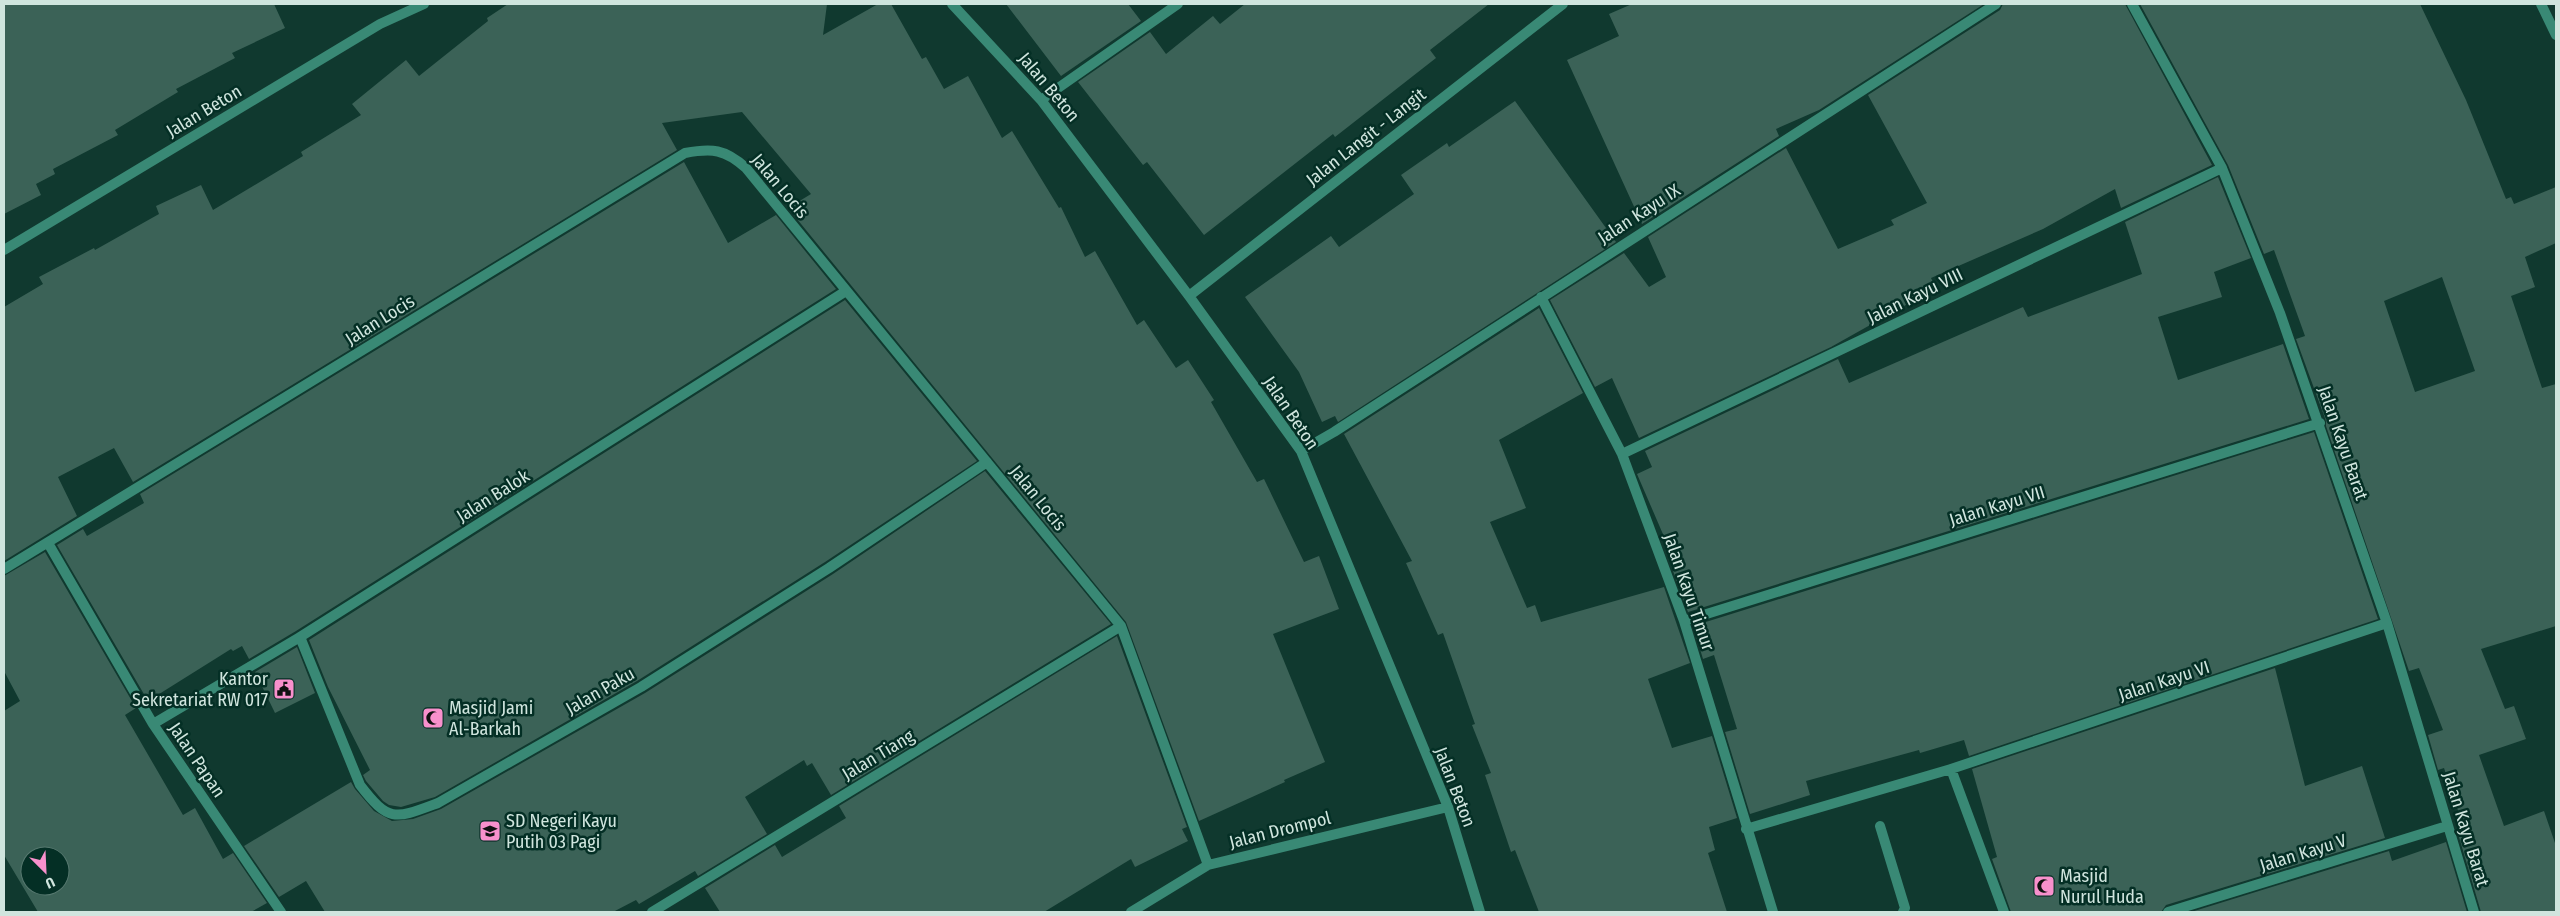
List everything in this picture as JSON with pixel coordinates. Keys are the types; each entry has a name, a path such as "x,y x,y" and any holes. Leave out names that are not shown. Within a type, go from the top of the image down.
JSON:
{"street":[{"name":"Jalan Beton","path":"4,250 380,24 424,4"},
{"name":"Jalan Beton","path":"952,4 1041,100 1189,296 1301,451 1448,807 1480,912"},
{"path":"1041,100 1178,4"},
{"name":"Jalan Langit - Langit","path":"1189,296 1563,4"},
{"name":"Jalan Kayu IX","path":"1301,451 1334,432 1996,4"},
{"name":"Jalan Kayu Barat","path":"2132,4 2222,168 2280,313 2320,423 2387,623 2474,912"},
{"path":"2541,4 2556,35"},
{"name":"Jalan Locis","path":"4,569 684,153 717,150 733,156 746,168 1121,626 1208,865"},
{"name":"Jalan Kayu VIII","path":"1622,454 2222,168"},
{"name":"Jalan Balok","path":"153,724 300,636 846,290"},
{"name":"Jalan Kayu Timur","path":"1541,297 1622,454 1684,621 1746,829 1773,912"},
{"name":"Jalan Kayu VII","path":"1684,621 2320,423"},
{"name":"Jalan Paku","path":"300,636 360,785 375,805 390,815 409,814 438,804 641,687 829,568 987,462"},
{"name":"Jalan Papan","path":"48,543 153,724 281,912"},
{"name":"Jalan Kayu VI","path":"1746,829 1951,769 2387,623"},
{"name":"Jalan Tiang","path":"652,912 1121,626"},
{"path":"1951,769 2004,912"},
{"name":"Jalan Drompol","path":"1131,912 1208,865 1448,807"},
{"path":"1880,826 1905,908 1903,912"},
{"name":"Jalan Kayu V","path":"2168,912 2447,826"}],"building":[{"path":"4,4 274,4 285,28 232,53 235,58 176,89 178,92 115,130 118,135 53,169 55,174 36,184 41,195 4,214"},
{"path":"508,4 827,4 823,35 878,4 891,4 922,59 926,57 944,89 968,76 1002,138 1012,131 1059,208 1061,207 1085,257 1095,251 1137,325 1144,320 1176,368 1188,360 1214,400 1211,402 1257,482 1264,479 1304,562 1319,556 1339,609 1273,634 1325,762 1199,821 1126,622 788,208 811,194 742,112 662,123 677,150 133,482 114,448 58,477 77,516 4,561 4,307 43,284 39,277 94,248 95,250 159,214 156,206 201,185 213,210 303,156 301,152 361,115 352,104 406,60 419,76 488,21 487,18"},
{"path":"1006,4 1128,4 1141,21 1061,76"},
{"path":"1245,4 1489,4 1430,50 1436,58 1335,137 1333,134 1204,235 1147,162 1143,165 1078,82 1150,32 1166,54 1213,16 1220,24"},
{"path":"1632,4 1984,4 1819,110 1776,129 1779,136 1642,224 1567,60 1619,36 1609,14"},
{"path":"2003,4 2125,4 2212,165 2121,208 2115,189 2043,229 1931,278 1936,288 1831,347 1639,438 1612,378 1595,387 1550,300 1624,253 1649,287 1666,277 1648,237 1786,148 1838,249 1894,225 1891,220 1927,203 1868,95 2000,10"},
{"path":"2140,4 2420,4 2466,100 2506,199 2511,197 2514,204 2556,187 2556,243 2525,257 2535,287 2511,296 2542,388 2556,384 2556,626 2481,649 2505,709 2514,706 2526,739 2479,755 2504,826 2544,811 2556,846 2556,912 2481,912 2459,837 2466,835 2444,768 2438,770 2428,735 2443,730 2419,668 2409,671 2326,426 2326,421 2296,339 2305,336 2274,250 2264,254 2228,165","holes":["2442,277 2475,371 2415,392 2384,301"]},
{"path":"1515,101 1616,242 1338,422 1335,416 1322,422 1299,372 1245,297 1331,236 1339,247 1414,194 1401,175 1447,143 1449,147"},
{"path":"684,162 728,243 776,215 836,289 296,631 249,659 242,646 233,651 231,649 148,701 57,545 83,529 87,536 144,503 140,494"},
{"path":"2218,177 2251,258 2214,272 2222,297 2158,317 2178,380 2283,344 2309,419 1688,612 1673,571 1678,569 1637,474 1652,467 1645,451 1838,359 1849,383 2023,307 2028,317 2142,274 2125,222"},
{"path":"845,300 977,461 825,562 637,681 435,797 401,807 389,805 383,801 363,775 370,770 328,687 309,640"},
{"path":"1539,308 1583,393 1499,440 1526,508 1490,522 1527,608 1535,605 1541,622 1664,587 1690,663 1648,679 1672,748 1712,736 1737,818 1709,827 1715,850 1708,853 1727,912 1539,912 1515,850 1511,852 1485,775 1491,773 1472,725 1475,724 1443,633 1438,635 1406,563 1412,561 1344,434"},
{"path":"2314,432 2378,619 1969,756 1964,740 1920,753 1919,750 1806,781 1810,795 1750,814 1725,732 1737,729 1714,655 1703,659 1693,626"},
{"path":"985,471 1111,624 831,795 812,763 807,766 804,760 745,797 767,834 698,876 695,871 639,904 636,900 613,912 325,912 306,881 279,897 244,846 351,782 374,811 392,821 413,819 441,809 645,693 833,574"},
{"path":"45,552 136,708 125,715 183,815 195,808 223,859 233,853 267,903 251,912 38,912 28,896 70,896 70,846 20,846 20,882 4,855 4,711 20,701 4,671 4,576"},
{"path":"1117,636 1187,827 1182,829 1188,841 1135,867 1131,859 1044,912 720,912 705,888 775,845 782,857 846,818 839,806"},
{"path":"297,647 315,693 275,713 255,672"},
{"path":"2275,668 2305,786 2362,766 2385,838 2166,905 2161,912 2011,912 1992,859 1997,857 1972,769"},
{"path":"2446,842 2467,912 2191,912 2389,851 2392,861"}],"place":[{"name":"Kantor Sekretariat RW 017","path":"284,689"},
{"name":"Masjid Jami Al-Barkah","path":"433,718"},
{"name":"SD Negeri Kayu Putih 03 Pagi","path":"490,831"},
{"name":"Masjid Nurul Huda","path":"2044,886"}]}
